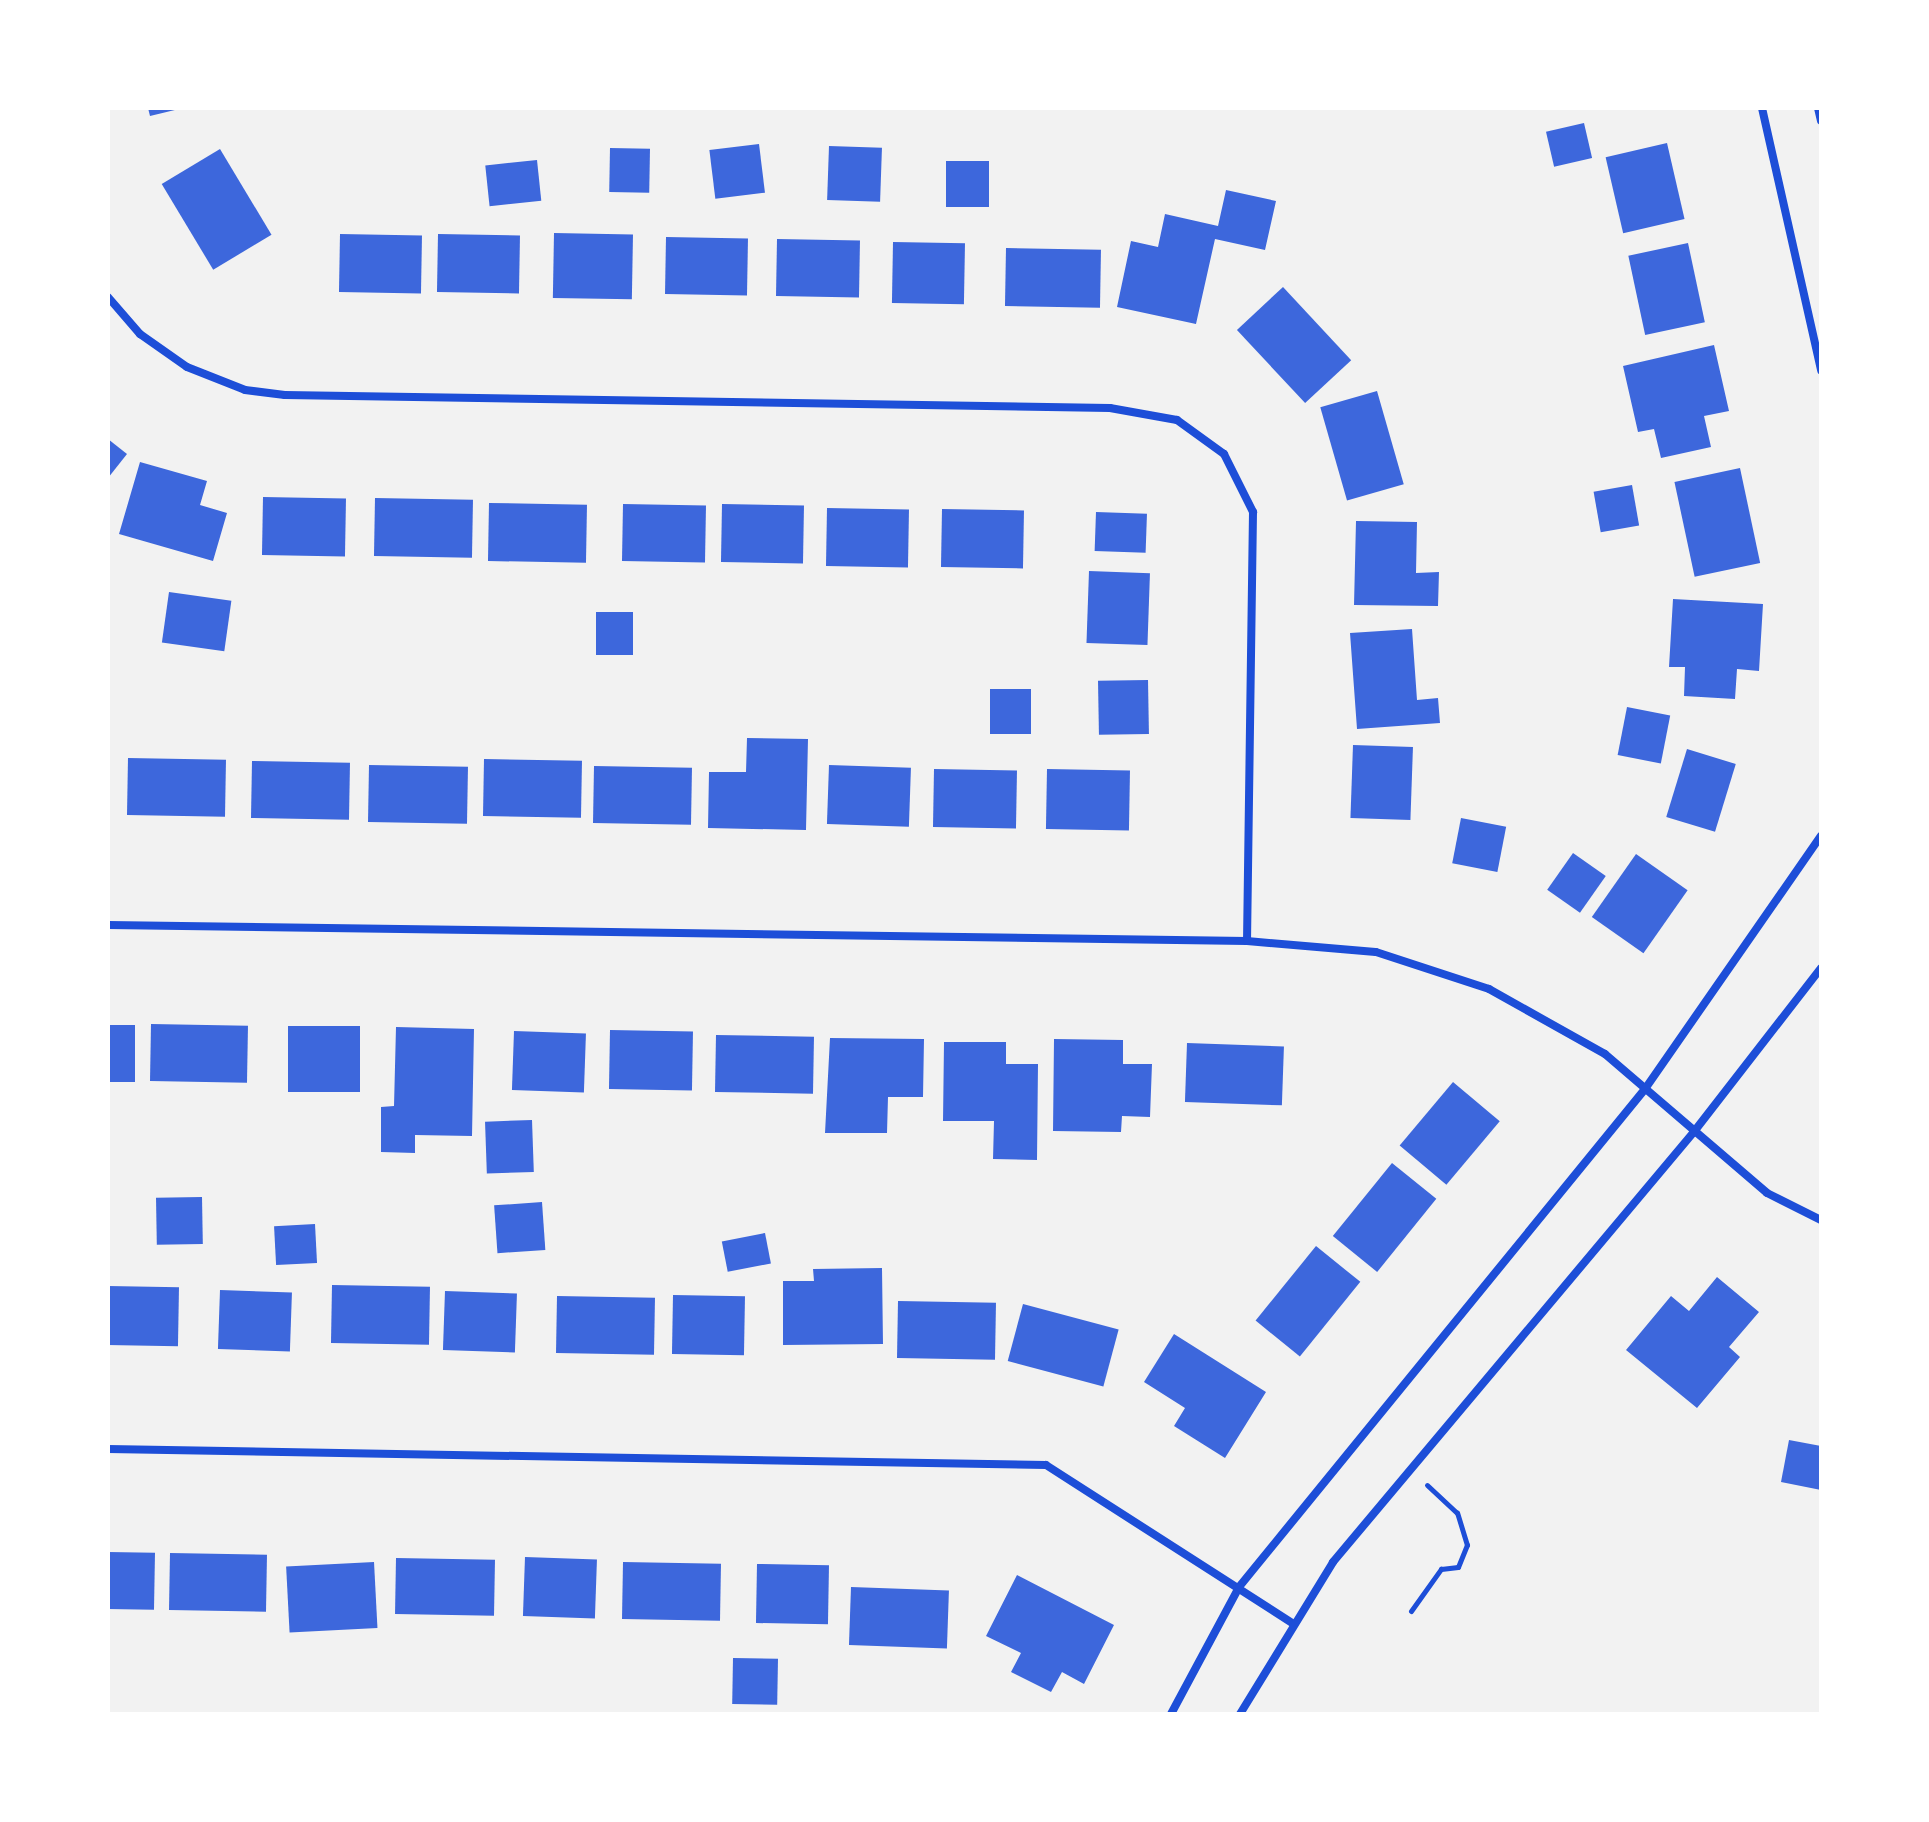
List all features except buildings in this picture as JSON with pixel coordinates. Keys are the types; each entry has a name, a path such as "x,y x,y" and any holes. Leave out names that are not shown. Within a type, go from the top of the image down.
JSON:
{"street":[{"path":"1762,108 1821,370"},
{"path":"1818,108 1821,121"},
{"path":"108,297 122,317 165,354 215,381 285,395 1110,408 1177,420 1224,454 1253,512 1247,941"},
{"path":"1171,1714 1239,1587 1645,1089 1821,836"},
{"path":"108,925 1247,941 1376,952 1489,989 1605,1054 1693,1133 1767,1193 1821,1220"},
{"path":"1240,1714 1333,1562 1408,1467 1693,1133 1821,968"},
{"path":"108,1449 1046,1465 1294,1624"}],"path":[{"path":"1408,1467 1457,1513 1467,1545 1458,1567 1441,1569 1411,1611"}]}
